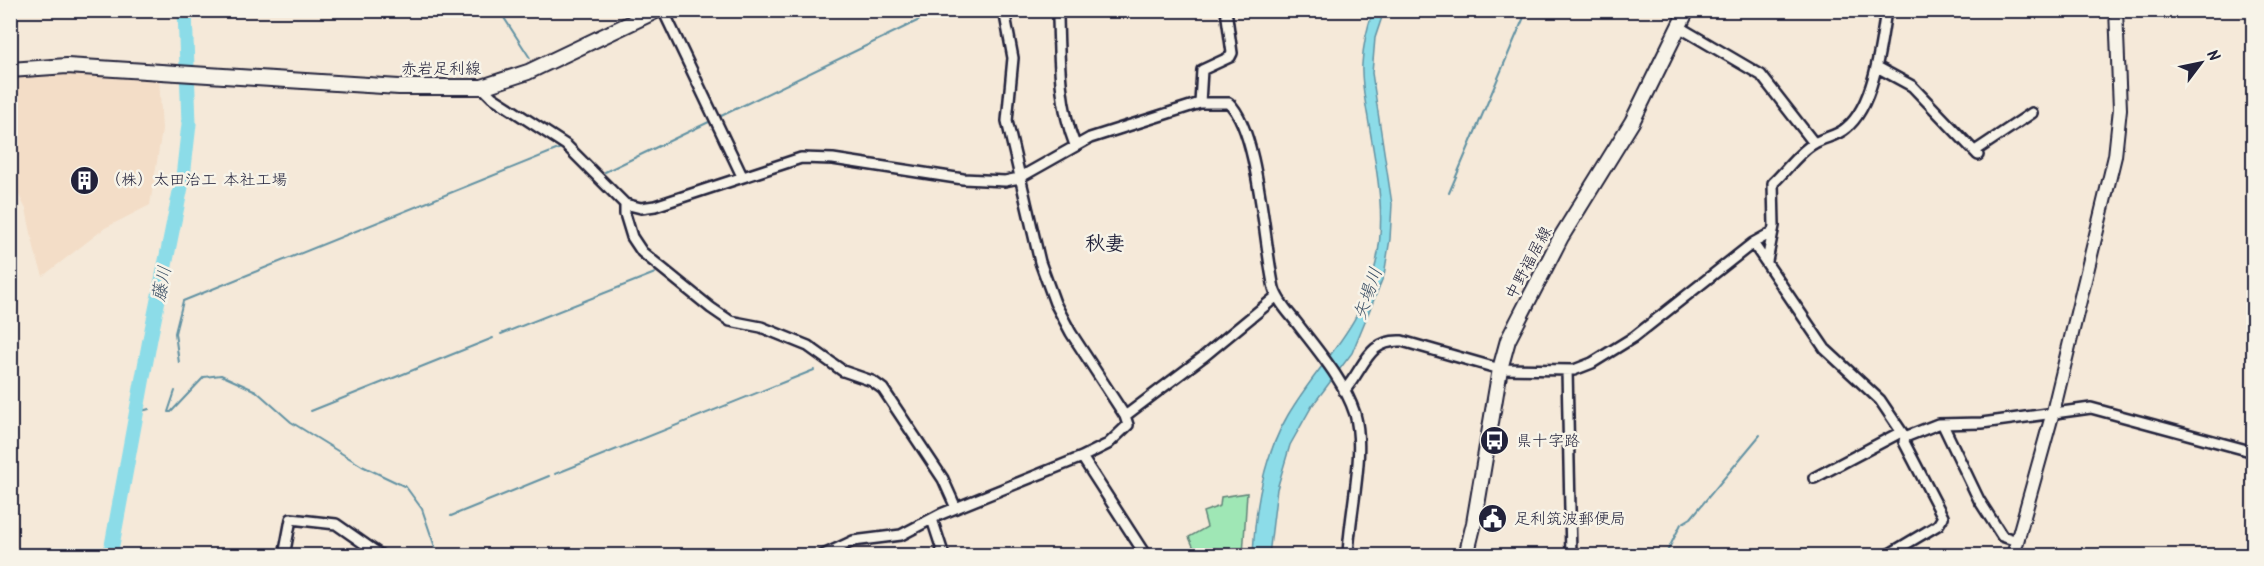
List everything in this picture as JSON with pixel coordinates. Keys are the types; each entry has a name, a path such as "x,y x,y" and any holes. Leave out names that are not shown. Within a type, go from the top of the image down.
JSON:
{"main road":[{"name":"赤岩足利線","path":"10,70 47,65 399,87 482,87 528,72 658,10"},
{"name":"中野福居線","path":"1466,555 1474,523 1500,369 1508,340 1561,237 1632,122 1687,10"}],"street":[{"path":"663,10 742,176"},
{"path":"821,555 853,541 901,535 956,508 1082,457 1108,444 1128,425 1125,416 1071,333 1055,303 1040,262 1007,121 1013,58 1004,10"},
{"path":"1061,10 1058,16 1059,58 1065,116 1075,145"},
{"path":"1200,104 1202,70 1230,57 1232,53 1226,10"},
{"path":"1767,261 1774,226 1773,183 1814,143 1838,135 1849,127 1862,105 1877,67 1886,10"},
{"path":"2013,555 2053,412 2115,156 2120,109 2116,10"},
{"path":"1678,27 1761,75 1814,143"},
{"path":"1877,67 1912,86 1976,153 2032,113"},
{"path":"482,87 492,97 566,145 625,204 640,208 655,206 801,158 813,157 963,179 994,182 1019,178 1075,145 1200,104 1229,103 1241,121 1258,181 1277,296 1322,357 1344,391 1355,414 1359,438 1348,555"},
{"path":"625,204 625,214 632,237 642,252 711,308 730,321 762,327 808,346 843,371 872,381 883,389 943,479 956,508"},
{"path":"1344,391 1375,347 1389,340 1412,343 1500,369 1568,370 1592,363 1634,337 1753,243 1771,233"},
{"path":"1753,243 1824,349 1880,400 1903,435 1904,442 1943,517 1938,525 1886,555"},
{"path":"1125,416 1203,357 1277,296"},
{"path":"1568,370 1571,555"},
{"path":"1814,478 1903,435 1943,425 1982,423 2084,408 2101,409 2253,452"},
{"path":"1943,425 1985,509 2002,536 2017,541"},
{"path":"1082,457 1146,555"},
{"path":"284,555 291,519 336,524 382,555"},
{"path":"932,519 944,555"}],"shaded area":[{"path":"37,72 159,76 162,130 150,205 105,228 43,276 35,252 26,209 11,179 11,80"}],"green space":[{"path":"1247,493 1243,555 1197,555 1189,537 1207,527 1203,512 1220,506 1221,497"}],"water":[{"name":"矢場川","path":"1373,11 1384,11 1375,38 1372,73 1392,204 1390,239 1384,275 1352,353 1312,406 1290,445 1277,489 1269,555 1253,556 1258,501 1266,465 1279,431 1361,308 1376,263 1381,227 1379,190 1362,71 1364,44"}],"waterway":[{"name":"藤川","path":"110,556 183,177 189,124 185,10"},
{"path":"499,10 530,58"},
{"path":"719,117 940,10"},
{"path":"1449,193 1527,10"},
{"path":"605,172 713,120"},
{"path":"179,363 175,333 183,301 561,148 573,158"},
{"path":"501,334 655,273"},
{"path":"311,411 493,338"},
{"path":"555,474 814,370"},
{"path":"168,412 171,412 204,377 221,375 256,391 291,422 362,466 406,487 422,509 438,556"},
{"path":"168,412 175,391"},
{"path":"138,412 149,409"},
{"path":"1665,556 1681,524 1691,518 1760,435"},
{"path":"451,516 549,476"}],"place":[{"name":"（株）太田治工 本社工場","path":"84,180"},
{"name":"県十字路","path":"1495,441"},
{"name":"足利筑波郵便局","path":"1493,519"}],"district":[{"name":"秋妻","path":"1105,245"}]}
